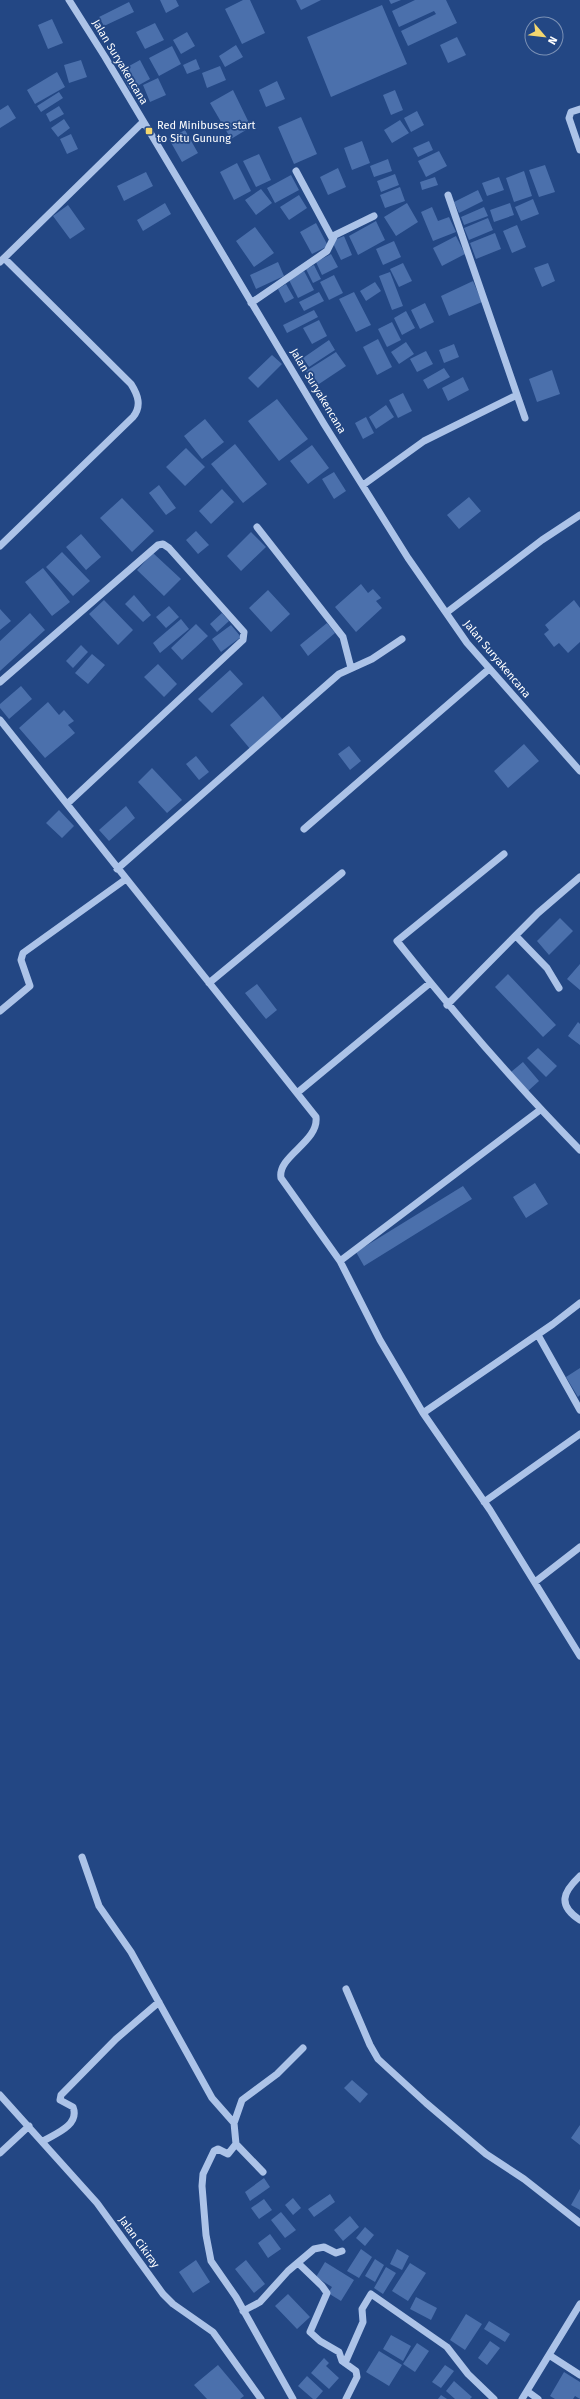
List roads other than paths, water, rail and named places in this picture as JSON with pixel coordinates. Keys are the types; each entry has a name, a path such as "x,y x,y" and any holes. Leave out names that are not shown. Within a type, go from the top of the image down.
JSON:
{"street":[{"name":"Jalan Suryakencana","path":"68,0 408,558 467,643 580,771"},
{"path":"580,109 571,112 569,118 580,150"},
{"path":"0,546 133,417 138,411 139,402 132,384 2,260 143,122"},
{"path":"296,171 332,238"},
{"path":"448,195 525,418"},
{"path":"251,302 327,251 332,238 374,216"},
{"path":"363,485 424,441 517,395"},
{"path":"446,613 542,540 580,515"},
{"path":"257,527 343,637 350,668"},
{"path":"0,682 158,545 163,544 169,548 244,632 243,640 67,804"},
{"path":"117,868 339,674 372,659 402,639"},
{"path":"304,829 489,669"},
{"path":"0,720 316,1117 317,1125 282,1168 281,1178 340,1261 380,1340 422,1413 484,1502 580,1656"},
{"path":"504,854 397,941 447,1005 540,1110 580,1150"},
{"path":"209,984 342,873"},
{"path":"447,1005 516,936 580,877"},
{"path":"0,1011 30,986 30,981 21,960 23,953 126,879"},
{"path":"516,936 547,968 559,988"},
{"path":"297,1093 430,983"},
{"path":"340,1261 540,1110"},
{"path":"422,1413 538,1335 580,1303"},
{"path":"538,1335 580,1410"},
{"path":"484,1502 580,1434"},
{"path":"535,1582 580,1547"},
{"path":"82,1857 99,1906 131,1952 212,2098 234,2123"},
{"path":"580,1876 568,1887 565,1901 569,1910 580,1920"},
{"path":"346,1989 370,2045 378,2059 426,2103 486,2154 524,2179 580,2223"},
{"path":"43,2141 71,2123 74,2114 73,2107 60,2100 61,2095 116,2039 159,2002"},
{"path":"263,2172 236,2144 234,2123 239,2105 246,2095 277,2074 303,2048"},
{"name":"Jalan Cikiray","path":"0,2095 43,2141 97,2203 163,2294 173,2304 213,2332 261,2399"},
{"path":"0,2153 29,2126"},
{"path":"236,2144 228,2154 218,2149 214,2151 202,2174 206,2235 211,2261 243,2310 293,2399"},
{"path":"243,2310 260,2302 308,2253 319,2247 336,2253 342,2251"},
{"path":"298,2263 322,2286 327,2293 310,2332 320,2341 339,2352 340,2359 357,2374 346,2399"},
{"path":"345,2363 363,2322 362,2309 369,2294 371,2294 447,2347 468,2374 494,2399"},
{"path":"522,2399 580,2304"},
{"path":"549,2355 580,2375"},
{"path":"527,2391 538,2399"}],"place":[{"name":"Red Minibuses start to Situ Gunung","path":"149,131"}]}
